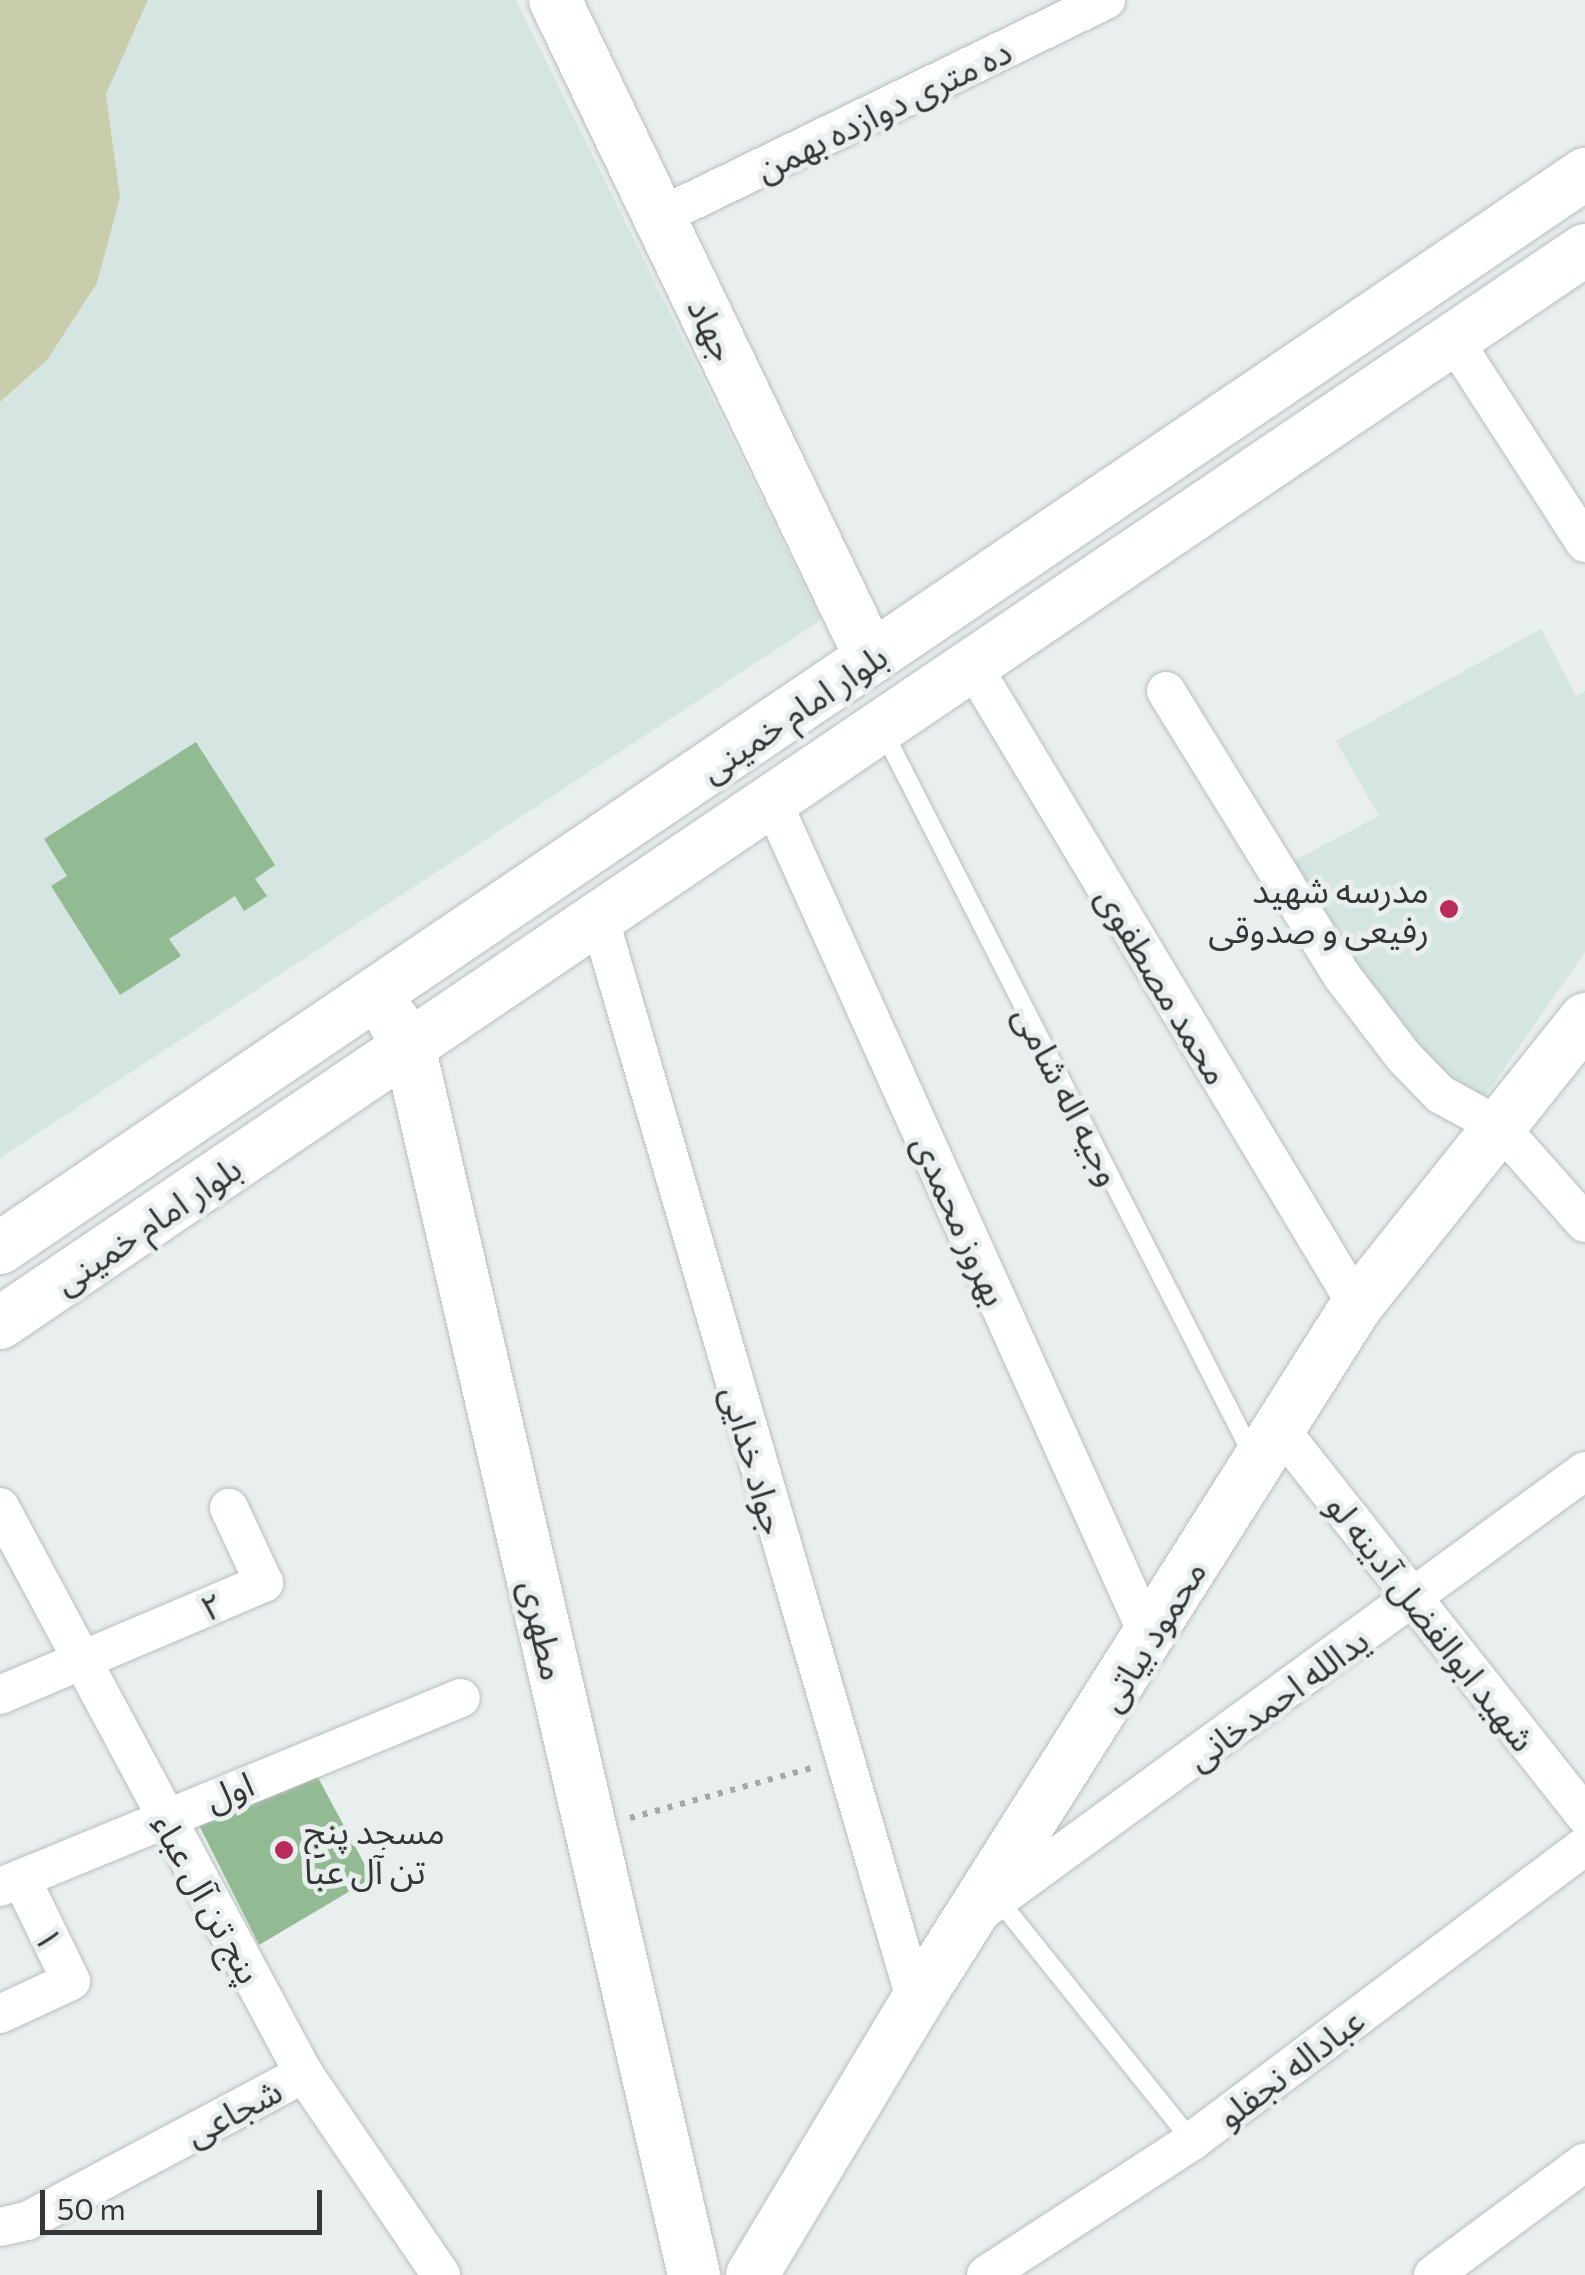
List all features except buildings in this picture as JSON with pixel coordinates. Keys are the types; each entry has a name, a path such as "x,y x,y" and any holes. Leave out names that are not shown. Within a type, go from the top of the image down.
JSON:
{"main road":[{"name":"جهاد","path":"555,0 871,658"},
{"name":"بلوار امام خمینی","path":"0,1248 1585,174"},
{"name":"بلوار امام خمینی","path":"0,1323 1585,250"},
{"name":"مطهری","path":"376,994 409,1046 694,2275"},
{"name":"محمود بیاتی","path":"752,2275 916,2002 983,1910 1356,1305 1585,1018"}],"street":[{"name":"ده متری دوازده بهمن","path":"659,217 1106,0"},
{"path":"1453,339 1585,542"},
{"name":"محمد مصطفوی","path":"972,664 1356,1305"},
{"path":"1166,691 1352,990 1440,1094 1500,1127 1585,1223"},
{"name":"بهروز محمدی","path":"772,800 1150,1639"},
{"name":"جواد خدایی","path":"600,917 841,1760 916,2002"},
{"name":"شهید ابوالفضل آدینه لو","path":"1268,1446 1414,1600 1585,1816"},
{"name":"یدالله احمدخانی","path":"983,1910 1585,1472"},
{"name":"پنج تن آل عباء","path":"0,1507 304,2074 441,2275"},
{"name":"۲","path":"80,1658 264,1583 230,1508"},
{"path":"0,1695 80,1658"},
{"name":"اول","path":"11,1883 163,1816 461,1698"},
{"name":"عباداله نجفلو","path":"986,2275 1192,2141 1585,1846"},
{"name":"۱","path":"0,2014 71,1981 11,1883"},
{"name":"شجاعی","path":"0,2228 27,2221 304,2074"},
{"path":"1433,2275 1585,2162"}],"lane":[{"name":"وجیه اله شامی","path":"881,726 1268,1446"},
{"path":"983,1910 1192,2141"}],"path":[{"path":"589,1830 841,1760"}],"shaded area":[{"path":"148,0 516,0 821,620 0,1158 0,402 47,360 120,197 106,94"},
{"name":"مدرسه شهید رفیعی و صدوقی","path":"1541,629 1576,696 1585,691 1585,952 1473,1113 1390,1031 1286,865 1379,816 1336,741"}],"green space":[{"path":"0,0 148,0 106,94 120,197 97,283 47,360 0,402"}],"place":[{"name":"مدرسه شهید رفیعی و صدوقی","path":"1449,909"},
{"name":"مسجد پنج تن آل عبا","path":"284,1850"}]}
